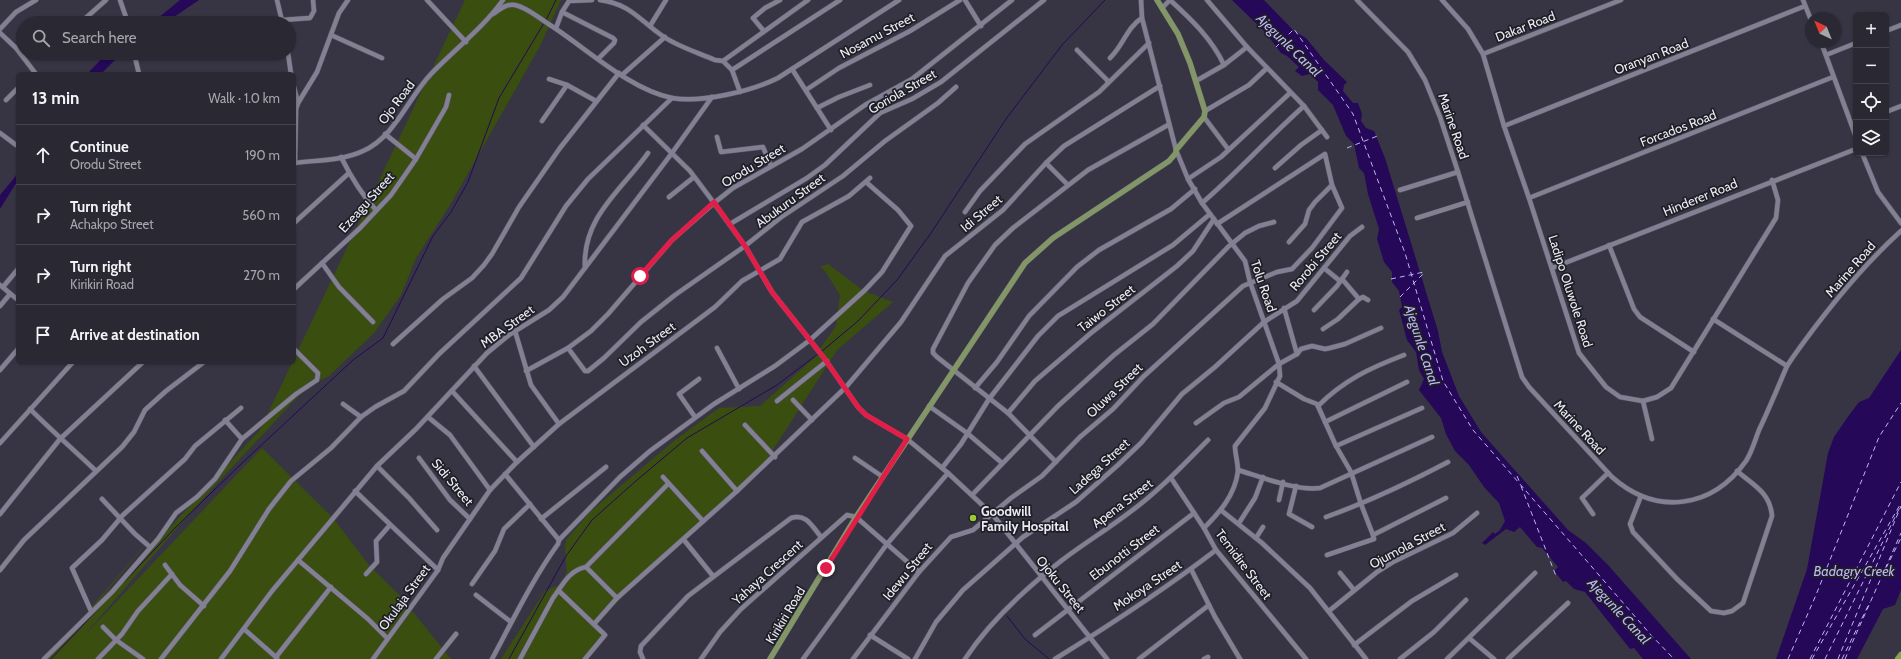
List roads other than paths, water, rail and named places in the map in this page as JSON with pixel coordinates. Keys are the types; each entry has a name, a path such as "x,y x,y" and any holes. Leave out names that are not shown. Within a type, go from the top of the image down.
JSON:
{"highway":[{"path":"1898,659 1901,655"}],"main road":[{"path":"1157,0 1178,34 1190,63 1204,114"},
{"name":"Kirikiri Road","path":"770,659 856,517 1025,263 1053,238 1169,161 1176,154 1176,150 1204,114"}],"street":[{"path":"0,29 16,12 36,0"},
{"path":"88,16 106,0"},
{"path":"121,0 126,16"},
{"path":"277,0 281,16"},
{"path":"296,20 310,18 314,11 313,0"},
{"path":"296,108 317,72 339,13 348,0"},
{"path":"427,0 466,42"},
{"path":"493,14 503,0"},
{"path":"555,28 569,1 592,0"},
{"path":"600,0 615,2 636,13 665,37 715,60 723,61 732,70 740,92"},
{"path":"650,26 666,0"},
{"path":"763,30 753,18 780,0"},
{"path":"723,61 763,30 808,0"},
{"path":"732,70 840,0"},
{"path":"493,14 504,6 514,5 534,14 620,74 647,89 672,98 712,97 740,92 764,85 792,69 899,0"},
{"path":"965,0 981,26"},
{"name":"Orodu Street","path":"526,371 568,348 591,331 608,314 672,240 714,202 733,188 831,130 865,105 912,79 1012,0"},
{"name":"Goriola Street","path":"730,224 814,174 880,113 912,99 940,82 1044,0"},
{"name":"Tolu Road","path":"1141,0 1142,18 1160,86 1168,125 1176,150 1188,179 1195,188 1202,203 1217,224 1234,243 1245,261 1250,282 1279,364 1280,376 1265,408 1235,446 1238,470 1231,494 1222,511 1204,528"},
{"path":"1162,8 1170,0 1195,22 1214,48 1224,66"},
{"path":"1207,0 1247,47 1304,106 1327,137"},
{"name":"Marine Road","path":"1357,0 1408,52 1425,80 1468,202 1522,377 1529,387 1608,473 1627,490 1641,496 1667,503 1681,503 1693,500 1718,488 1737,471 1746,460 1787,366 1809,335 1877,252 1901,231"},
{"name":"Ladipo Oluwole Road","path":"1442,0 1468,29 1482,54 1504,126 1530,198 1576,347 1582,359 1612,393 1620,398 1643,402"},
{"name":"Dakar Road","path":"1482,54 1621,0"},
{"path":"1802,0 1808,12"},
{"name":"Nosamu Street","path":"806,90 839,68 910,31 957,1"},
{"name":"Oranyan Road","path":"1504,126 1805,6"},
{"path":"562,12 615,40 614,43 598,59"},
{"name":"Ojo Road","path":"296,163 341,158 364,151 385,134 430,75 466,42 493,14"},
{"path":"1110,58 1120,48 1135,22 1142,18"},
{"path":"1889,30 1901,25"},
{"path":"0,33 16,48"},
{"path":"331,35 382,58"},
{"path":"393,344 443,299 472,278 484,265 519,207 596,101 620,74 665,37"},
{"path":"965,212 980,191 1025,144 1108,83 1149,43"},
{"path":"1826,55 1853,44"},
{"path":"1196,81 1224,66 1247,47"},
{"path":"1823,48 1833,77 1853,121"},
{"path":"1077,50 1107,80 1108,83"},
{"path":"25,60 34,72"},
{"path":"136,60 139,72"},
{"path":"289,60 291,72"},
{"path":"1228,149 1204,114 1249,85 1267,68"},
{"path":"792,69 831,130"},
{"name":"Forcados Road","path":"1530,198 1833,77"},
{"path":"549,79 567,85 596,101"},
{"path":"542,121 567,85"},
{"path":"817,108 839,97 870,85"},
{"name":"Idi Street","path":"594,624 617,598 738,491 846,387 901,322 945,256 1003,210 1046,163 1064,146 1160,86"},
{"name":"Abukuru Street","path":"568,348 585,371 588,371 604,358 641,322 675,295 745,246 780,218 843,176 885,141 956,87"},
{"path":"6,100 16,90"},
{"path":"1188,179 1221,156 1290,93"},
{"path":"296,95 298,103"},
{"name":"Ezeagu Street","path":"296,288 391,195 416,159 446,107 449,95"},
{"name":"MBA Street","path":"221,659 272,591 377,466 428,417 474,366 498,343 543,314 564,297 712,97"},
{"path":"162,659 230,571 269,509 290,481 331,448 361,417 375,407 404,391 439,354 521,278 566,206 588,179 672,98"},
{"path":"1202,203 1230,179 1271,136 1304,106"},
{"path":"1889,111 1901,106"},
{"name":"Ojoku Street","path":"644,125 661,145 672,153 694,177 714,202 745,246 772,292 826,359 866,415 907,439 948,473 993,515 1107,659"},
{"path":"1056,462 1008,413 937,358 933,349 968,283 995,245 1012,228 1088,170 1168,125"},
{"path":"1275,168 1301,145 1322,130"},
{"path":"0,133 16,144"},
{"path":"385,134 416,159"},
{"path":"717,137 721,152 763,147 771,166"},
{"name":"Hinderer Road","path":"1552,268 1853,149"},
{"path":"585,268 586,248 596,221 608,201 648,153"},
{"path":"1217,224 1324,154 1332,185 1315,202 1309,210 1304,224 1289,242"},
{"path":"1863,156 1878,192 1901,223"},
{"path":"341,158 364,198 376,210"},
{"path":"1046,163 1068,185"},
{"path":"1400,190 1458,172"},
{"path":"296,221 349,173"},
{"path":"669,197 694,177"},
{"name":"Uzoh Street","path":"451,548 490,490 504,474 559,424 715,307 742,282 780,259 802,222 849,196 868,180 898,210 911,228 882,272 811,341"},
{"path":"1652,439 1643,402 1657,397 1670,388 1694,352 1776,218 1778,200 1772,180"},
{"name":"Oluwa Street","path":"993,515 1011,498 1042,476 1080,437 1113,409 1143,377 1232,295 1250,282 1277,272 1292,269 1307,254 1341,209 1332,185"},
{"path":"975,388 997,362 1030,316 1077,267 1099,250 1171,209 1195,188"},
{"path":"1417,218 1468,202"},
{"path":"942,468 989,399 1038,336 1058,316 1173,245 1210,214"},
{"name":"Taiwo Street","path":"1008,413 1041,376 1091,333 1178,266 1192,251 1214,219"},
{"path":"972,495 1058,406 1114,356 1153,324 1245,233 1259,226 1274,222"},
{"name":"Rorobi Street","path":"1264,322 1297,301 1350,236 1362,227"},
{"path":"1609,245 1634,309 1640,317 1694,352"},
{"path":"322,263 339,287 373,322"},
{"path":"1324,268 1341,280 1359,299"},
{"path":"16,271 1,286 16,298"},
{"path":"1314,310 1347,272"},
{"path":"0,306 10,294"},
{"path":"1323,328 1338,319 1359,299 1365,298 1368,300"},
{"path":"1284,308 1297,354"},
{"path":"1713,319 1787,366"},
{"name":"Ladega Street","path":"915,659 936,622 963,590 1023,536 1076,502 1118,465 1140,443 1182,394 1215,367 1264,322"},
{"path":"1196,422 1224,403 1239,397 1279,364 1297,354 1301,349 1312,346 1325,349 1345,344 1381,328"},
{"path":"515,331 526,371 535,392 559,424"},
{"path":"492,659 511,622 559,540 620,477 650,451 696,417 811,341"},
{"path":"717,348 739,389"},
{"path":"0,370 16,351"},
{"path":"44,659 91,611 98,606 150,547 176,513 197,497 215,479 242,438 296,394 317,380 318,373 296,351"},
{"path":"1318,406 1334,390 1351,378 1404,354"},
{"path":"776,401 826,359"},
{"path":"0,443 71,364"},
{"path":"0,514 60,439 141,364"},
{"path":"0,570 24,540 129,439 145,410 166,391 201,364"},
{"path":"474,366 534,447"},
{"path":"696,417 679,394 699,379"},
{"path":"1276,382 1318,406 1336,446 1351,472 1373,535 1374,539 1327,555"},
{"path":"1325,422 1407,382"},
{"path":"452,391 517,462"},
{"path":"793,400 812,420"},
{"path":"343,404 361,417"},
{"path":"929,406 967,433 1002,463"},
{"path":"91,611 72,568 97,545 120,519 185,459 195,446 241,408"},
{"path":"1336,446 1422,408"},
{"path":"30,409 60,439 74,449 96,471"},
{"path":"428,417 450,435 490,490"},
{"path":"225,420 242,438"},
{"path":"745,425 775,456"},
{"path":"1238,470 1296,486 1310,489 1320,488 1351,472 1432,437"},
{"name":"Apena Street","path":"965,659 978,641 999,617 1042,577 1131,512 1171,478 1208,440"},
{"path":"702,451 738,491"},
{"name":"Sidi Street","path":"419,458 450,500 470,519"},
{"path":"855,458 883,477"},
{"path":"1326,517 1361,504 1409,483 1448,462"},
{"path":"377,466 409,498 437,530"},
{"path":"541,519 606,467"},
{"path":"1641,496 1630,524 1630,528 1678,579 1711,611 1724,613 1732,611 1743,603 1772,516 1770,502 1766,496 1737,471"},
{"path":"803,659 886,544 948,473"},
{"path":"1593,514 1582,498 1608,473"},
{"path":"504,474 559,540"},
{"path":"663,477 703,521"},
{"name":"Temidire Street","path":"1171,478 1204,528 1216,550 1306,659"},
{"path":"1239,523 1255,498 1263,478"},
{"path":"1279,500 1283,482"},
{"path":"520,659 553,598 560,592 567,578 579,568 586,567 668,484"},
{"path":"1296,486 1289,514 1312,527"},
{"path":"355,491 438,570"},
{"path":"1373,535 1446,498"},
{"path":"102,499 120,519 150,547"},
{"path":"472,584 495,551 504,530 530,504"},
{"path":"1222,511 1239,523 1310,588 1366,659"},
{"name":"Ebunotti Street","path":"1035,635 1194,513"},
{"name":"Ojumola Street","path":"1328,611 1393,562 1453,533 1477,513"},
{"name":"Yahaya Crescent","path":"701,659 735,614 844,516 850,514 856,517"},
{"name":"Idewu Street","path":"853,659 919,572 951,537 960,533 968,533 993,515"},
{"path":"643,659 640,652 647,638 680,603 713,576 791,518 798,516 803,517 821,537"},
{"path":"856,517 919,572"},
{"path":"366,574 377,562 376,541 390,525"},
{"path":"1256,538 1264,527"},
{"path":"684,540 713,576"},
{"name":"Okulaja Street","path":"373,659 438,570 451,548"},
{"name":"Mokoya Street","path":"1055,659 1090,638 1191,569 1216,550"},
{"path":"298,560 368,619 387,638"},
{"path":"165,565 186,592 204,606"},
{"path":"586,567 617,598"},
{"path":"1191,569 1209,606 1240,659"},
{"path":"1340,573 1354,590"},
{"path":"1447,659 1535,573"},
{"path":"98,659 172,574"},
{"path":"1354,645 1412,602 1456,574"},
{"path":"244,629 277,658 331,587"},
{"path":"560,592 565,599 603,633 604,638 585,659"},
{"path":"476,595 511,622"},
{"path":"1400,659 1428,637 1466,600"},
{"path":"1508,659 1568,603"},
{"path":"1139,659 1209,606"},
{"path":"103,627 116,640 143,659"},
{"path":"436,659 456,634"},
{"path":"870,635 908,659"},
{"path":"1469,638 1494,659"}],"water":[{"path":"180,0 199,0 175,16 161,16"},
{"name":"Ajegunle Canal","path":"1232,0 1264,0 1294,31 1306,38 1324,60 1347,82 1344,85 1343,91 1353,103 1358,103 1362,114 1361,121 1366,128 1374,131 1385,158 1438,331 1442,352 1459,396 1481,432 1568,530 1586,543 1608,565 1691,659 1643,659 1634,648 1630,649 1585,592 1574,589 1566,581 1563,582 1554,571 1558,567 1542,548 1537,547 1520,527 1514,532 1506,529 1485,545 1482,543 1493,532 1495,534 1500,530 1505,521 1499,503 1484,487 1469,465 1455,451 1446,434 1441,418 1419,390 1424,379 1419,370 1416,352 1407,340 1399,310 1402,307 1399,291 1392,282 1392,272 1384,262 1377,239 1379,229 1368,194 1364,173 1359,168 1354,144 1346,136 1333,105 1318,90 1318,82 1310,74 1302,76 1295,71 1299,67 1287,56 1281,53 1265,32"},
{"path":"100,60 115,60 103,72 89,72"},
{"path":"16,175 16,183 0,209 0,195"},
{"name":"Badagry Creek","path":"1901,350 1901,590 1895,605 1883,609 1857,659 1776,659 1807,569 1828,453 1834,437 1859,402 1869,398"}],"waterway":[{"path":"546,20 556,0"},
{"path":"821,352 858,321 897,280 931,233 1006,119 1062,45 1105,0"},
{"path":"123,583 176,527 241,464 353,360 383,338 433,236 451,212 468,182 499,98 544,23"},
{"path":"509,659 566,556 592,520 687,438 777,385 818,354"},
{"path":"51,659 102,605"},
{"path":"1007,616 1025,639 1049,659"}],"place":[{"name":"Goodwill Family Hospital","path":"973,518"}]}
